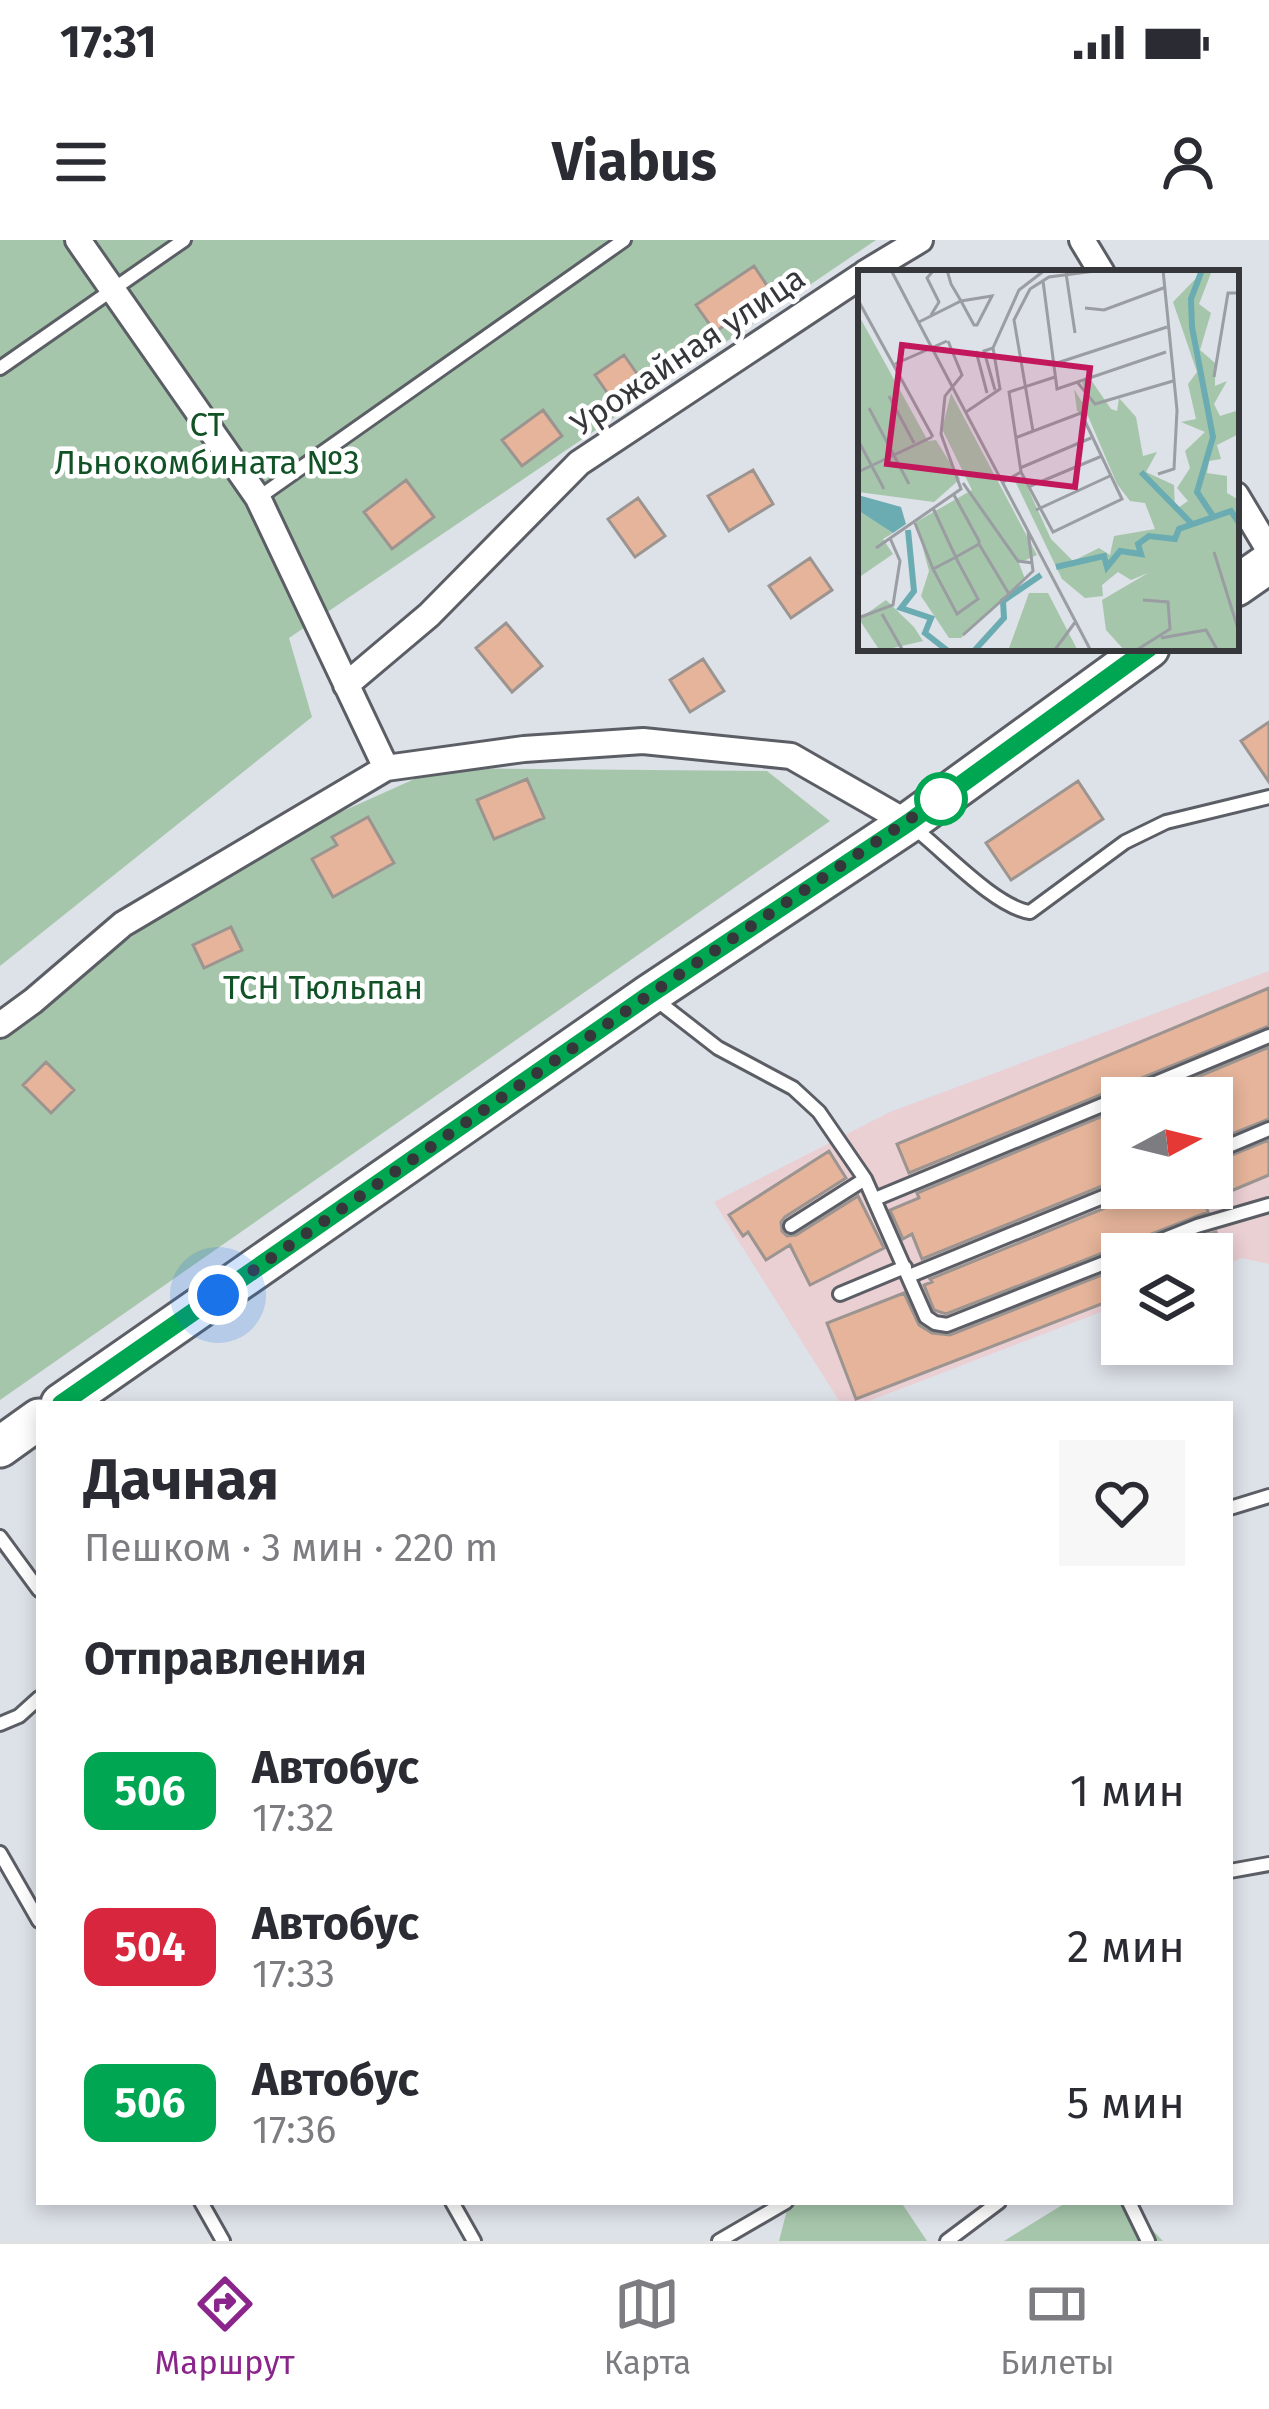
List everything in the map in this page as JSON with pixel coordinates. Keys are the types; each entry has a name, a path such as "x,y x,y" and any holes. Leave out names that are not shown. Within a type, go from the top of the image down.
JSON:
{"main road":[{"path":"1239,584 1269,562"},
{"path":"65,1401 649,995 908,823 1145,651"},
{"path":"0,1447 36,1421"}],"street":[{"path":"78,240 258,498 386,768"},
{"name":"Урожайная улица","path":"870,270 920,240"},
{"path":"1082,240 1100,270"},
{"name":"Урожайная улица","path":"346,685 429,615 579,463 858,277"},
{"path":"1239,500 1269,550"},
{"path":"0,1024 123,924 386,768 524,749 643,741 748,751 790,756 908,823"}],"lane":[{"path":"0,368 184,240"},
{"path":"258,498 624,240"},
{"path":"908,823 998,900 1030,912 1125,842 1166,822 1269,797"},
{"path":"649,995 718,1048 793,1088 819,1112 865,1179 926,1317 935,1323 947,1325 1101,1264"},
{"path":"875,1199 1269,1036"},
{"path":"1233,1144 1269,1129"},
{"path":"791,1226 865,1179"},
{"path":"840,1294 1101,1197"},
{"path":"1179,1233 1269,1204"},
{"path":"1233,1507 1269,1496"},
{"path":"0,1537 36,1587"},
{"path":"0,1724 19,1716 36,1701"},
{"path":"0,1853 36,1916"},
{"path":"1233,1870 1266,1865 1269,1881"},
{"path":"203,2205 223,2241"},
{"path":"454,2205 474,2241"},
{"path":"719,2241 781,2205"},
{"path":"947,2241 995,2205"},
{"path":"1131,2205 1148,2241"}],"shaded area":[{"path":"1269,971 1269,1264 1242,1258 1233,1262 1233,1233 1101,1233 1101,1312 869,1401 839,1401 714,1202 890,1112"}],"green space":[{"name":"СТ Льнокомбината №3","path":"0,240 876,240 289,638 312,717 0,966"},
{"name":"ТСН Тюльпан","path":"439,768 767,771 830,821 0,1400 0,1032 245,855"},
{"path":"788,2205 903,2205 927,2241 779,2241"},
{"path":"1062,2205 1128,2205 1163,2241 1004,2241"}],"building":[{"path":"754,266 772,293 715,332 696,305"},
{"path":"624,355 642,381 613,401 595,375"},
{"path":"543,410 562,436 522,466 502,440"},
{"path":"753,470 773,504 729,531 708,496"},
{"path":"406,480 434,517 392,549 364,512"},
{"path":"638,498 665,536 635,557 608,519"},
{"path":"810,558 832,590 791,618 769,586"},
{"path":"506,623 542,666 512,692 476,648"},
{"path":"703,659 724,691 690,712 670,680"},
{"path":"1269,722 1269,782 1241,741"},
{"path":"527,779 544,818 494,839 477,800"},
{"path":"1078,781 1103,819 1011,880 986,843"},
{"path":"368,817 394,863 333,897 312,859 337,845 332,837"},
{"path":"231,927 242,950 204,968 193,945"},
{"path":"1269,988 1269,1026 1144,1077 1101,1077 1101,1095 909,1173 897,1144"},
{"path":"1269,1047 1269,1119 1233,1134 1233,1077 1197,1077"},
{"path":"46,1062 74,1090 51,1113 23,1085"},
{"path":"1101,1117 1101,1187 922,1259 912,1234 903,1239 890,1210 919,1198 917,1193"},
{"path":"1269,1140 1269,1175 1233,1190 1233,1155"},
{"path":"829,1151 846,1178 785,1217 782,1231 796,1235 858,1196 884,1248 810,1285 790,1245 766,1260 748,1232 743,1236 729,1215"},
{"path":"1102,1209 1208,1212 1154,1233 1101,1233 1101,1254 946,1314 934,1310 924,1285"},
{"path":"1101,1275 1101,1304 856,1399 827,1323 904,1293 919,1325 932,1333 950,1335"}],"bus line":[{"name":"506","path":"65,1401 649,995 908,823 1145,651"}],"route":[{"path":"218,1295 944,796 941,799"}]}
